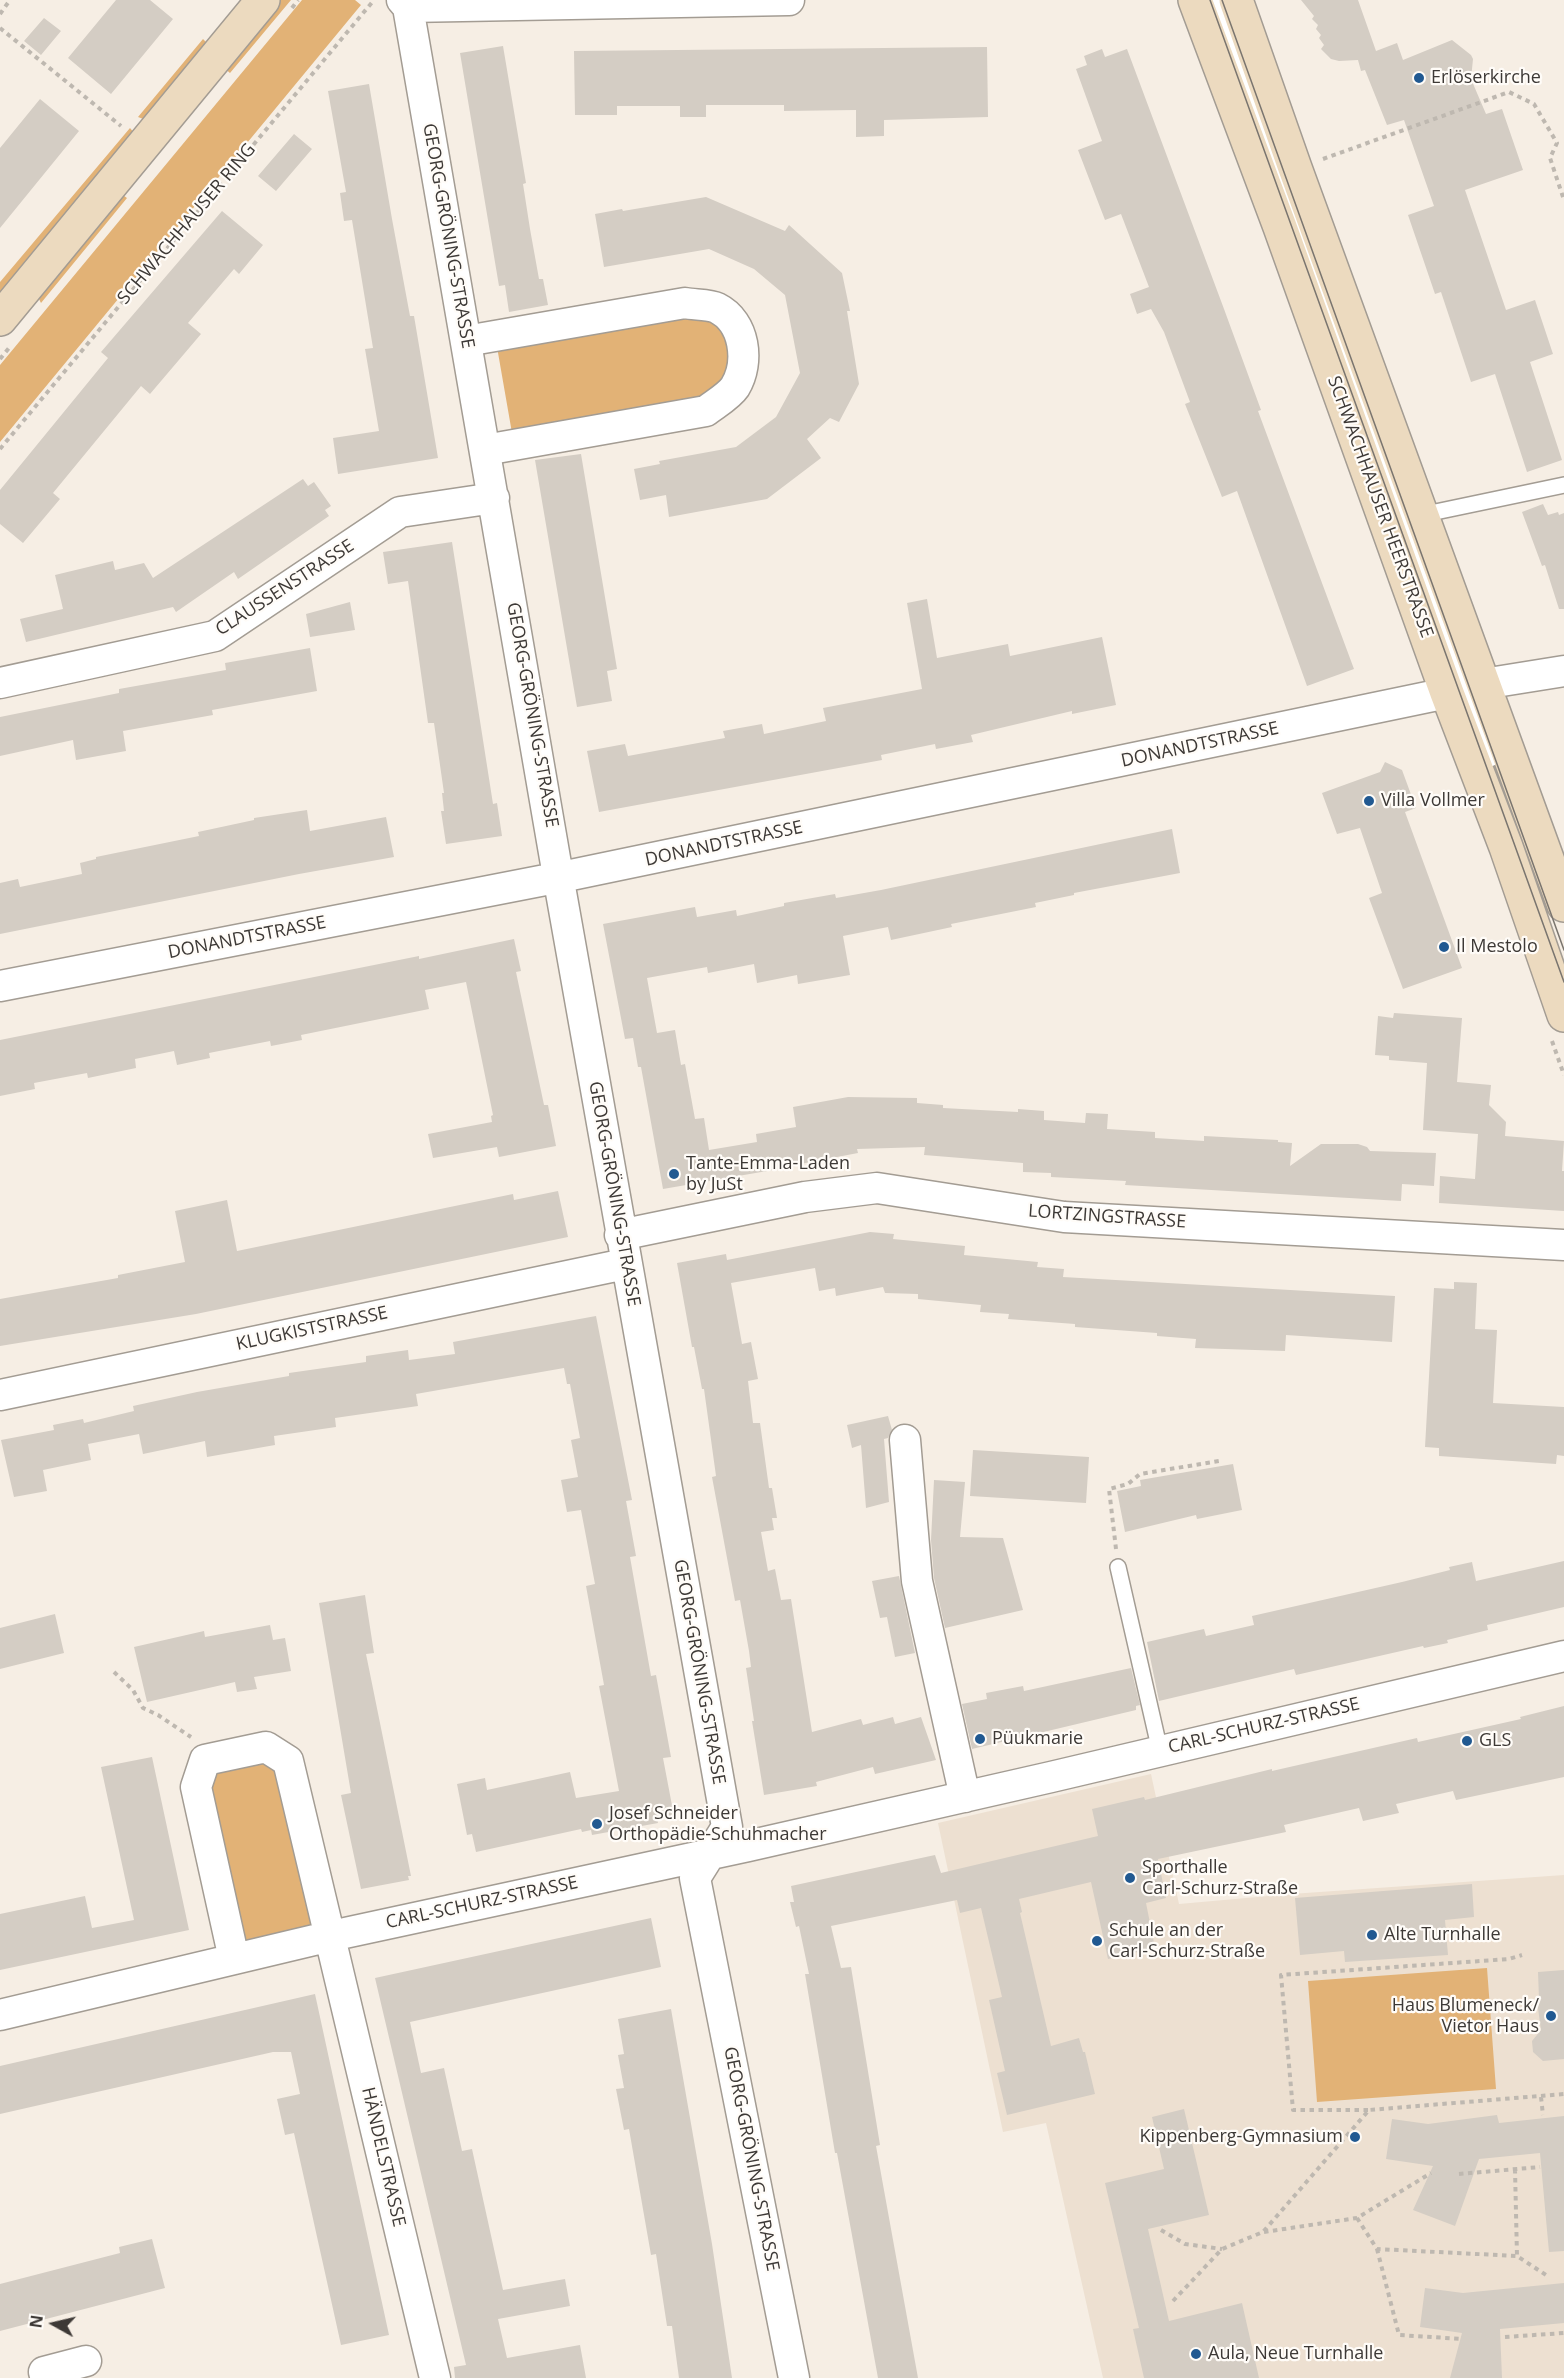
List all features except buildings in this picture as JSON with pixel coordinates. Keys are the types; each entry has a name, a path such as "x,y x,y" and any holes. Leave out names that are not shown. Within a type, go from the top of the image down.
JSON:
{"main road":[{"path":"0,320 262,0"},
{"name":"SCHWACHHAUSER HEERSTRASSE","path":"1195,0 1284,238 1447,693 1506,847 1564,1015"},
{"name":"SCHWACHHAUSER HEERSTRASSE","path":"1236,0 1483,684 1552,902"}],"street":[{"path":"405,3 789,0"},
{"name":"GEORG-GRÖNING-STRASSE","path":"405,3 494,498 623,1249 727,1827 695,1878 794,2378"},
{"path":"466,340 685,303 717,308 730,320 743,339 742,364 735,388 706,411 485,450"},
{"name":"CLAUSSENSTRASSE","path":"0,683 215,636 400,512 494,498"},
{"path":"1483,684 1564,671"},
{"name":"DONANDTSTRASSE","path":"0,986 560,877 1447,693"},
{"name":"LORTZINGSTRASSE","path":"623,1249 805,1197 877,1188 1064,1217 1564,1245"},
{"name":"KLUGKISTSTRASSE","path":"0,1395 623,1249"},
{"path":"905,1440 917,1581 965,1797"},
{"name":"CARL-SCHURZ-STRASSE","path":"0,2015 331,1936 965,1797 1564,1656"},
{"name":"HÄNDELSTRASSE","path":"205,1760 266,1747 288,1761 435,2378"},
{"path":"205,1760 196,1787 234,1959"},
{"path":"46,2378 44,2372 86,2361"}],"lane":[{"path":"1216,0 1496,778"},
{"path":"1421,515 1564,485"},
{"path":"1504,800 1552,902"},
{"path":"1118,1567 1160,1751"}],"path":[{"path":"0,14 10,0"},
{"name":"SCHWACHHAUSER RING","path":"0,449 374,0"},
{"path":"0,28 143,144"},
{"path":"1295,168 1509,92 1534,104 1557,143 1550,158 1564,200"},
{"path":"1118,1567 1109,1489 1128,1484 1140,1474 1189,1464 1219,1461"},
{"path":"114,1672 133,1690 142,1707 191,1737 205,1760"},
{"path":"1522,1955 1509,1959 1281,1975 1293,2110 1369,2110 1564,2094"},
{"path":"1541,2097 1542,2115"},
{"path":"1263,2232 1369,2110"},
{"path":"1459,2174 1540,2167"},
{"path":"1515,2169 1518,2256"},
{"path":"1173,2301 1222,2249 1263,2232 1357,2218 1431,2173"},
{"path":"1357,2218 1377,2248 1399,2335 1463,2339"},
{"path":"1161,2230 1185,2244 1222,2249"},
{"path":"1377,2248 1518,2256 1546,2275"},
{"path":"1505,2337 1564,2333"}],"shaded area":[{"path":"279,0 291,0 230,73 223,67"},
{"path":"302,0 355,0 361,5 0,442 0,365"},
{"path":"203,39 209,45 146,120 138,117"},
{"path":"130,128 135,134 2,294 0,282"},
{"path":"120,193 127,198 41,303 36,293"},
{"path":"689,314 714,323 730,342 732,367 727,384 709,397 512,433 497,347"},
{"path":"253,1757 285,1775 314,1927 254,1945 243,1940 208,1798 217,1772 227,1764"},
{"name":"Kippenberg-Gymnasium","path":"1151,1774 1179,1904 1564,1875 1564,2378 1103,2378 1046,2123 1003,2132 938,1823"},
{"path":"1487,1968 1496,2089 1317,2102 1308,1981"}],"tram line":[{"path":"1210,0 1564,982"},
{"path":"1222,0 1564,950"}],"place":[{"name":"Erlöserkirche","path":"1419,78"},
{"name":"Villa Vollmer","path":"1369,801"},
{"name":"Il Mestolo","path":"1444,947"},
{"name":"Tante-Emma-Laden by JuSt","path":"674,1174"},
{"name":"Püukmarie","path":"980,1739"},
{"name":"GLS","path":"1467,1741"},
{"name":"Josef Schneider Orthopädie-Schuhmacher","path":"597,1824"},
{"name":"Sporthalle Carl-Schurz-Straße","path":"1130,1878"},
{"name":"Alte Turnhalle","path":"1372,1935"},
{"name":"Schule an der Carl-Schurz-Straße","path":"1097,1941"},
{"name":"Haus Blumeneck/ Vietor Haus","path":"1551,2016"},
{"name":"Kippenberg-Gymnasium","path":"1355,2137"},
{"name":"Aula, Neue Turnhalle","path":"1196,2354"}]}
